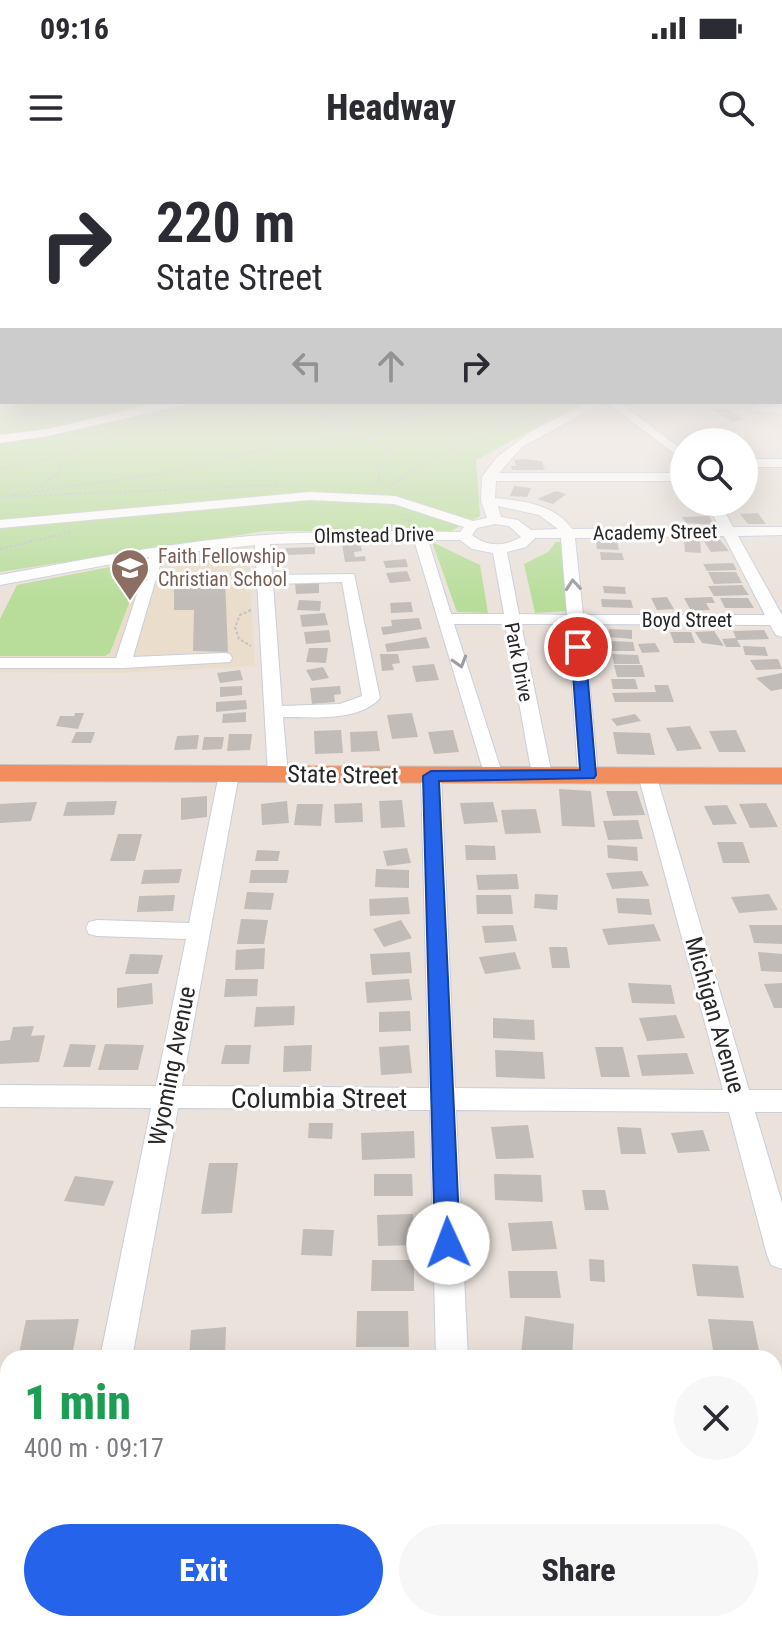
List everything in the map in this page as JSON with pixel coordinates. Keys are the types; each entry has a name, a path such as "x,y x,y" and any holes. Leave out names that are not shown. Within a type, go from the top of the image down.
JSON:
{"highway":[{"name":"State Street","path":"0,773 782,776"}],"street":[{"path":"495,463 488,477 488,501 495,520"},
{"path":"758,463 782,463"},
{"path":"488,477 670,477"},
{"path":"0,524 324,496 395,500 429,508 468,530 472,543 499,549 524,543 528,534 521,526 495,520 468,530"},
{"path":"488,501 542,511 563,525 568,533 588,775"},
{"path":"721,516 780,624"},
{"name":"Olmstead Drive","path":"1,582 154,552 262,539 468,530"},
{"name":"Academy Street","path":"528,534 782,531"},
{"path":"414,534 447,619 493,776"},
{"path":"262,539 259,577 278,775"},
{"name":"Park Drive","path":"499,549 542,775"},
{"path":"123,663 156,557 154,552"},
{"path":"259,577 349,577 371,698 367,703 353,707 273,712"},
{"name":"Boyd Street","path":"447,619 780,624"},
{"path":"0,663 123,663 224,658"},
{"name":"Wyoming Avenue","path":"118,1350 229,774"},
{"name":"Michigan Avenue","path":"648,775 782,1255"},
{"path":"431,776 452,1350"},
{"path":"97,928 198,931"},
{"name":"Columbia Street","path":"0,1096 782,1101"}],"path":[{"path":"0,469 26,463"},
{"path":"32,490 54,478 65,463"},
{"path":"0,497 153,475 207,463"},
{"path":"385,463 379,469 378,493 424,463"},
{"path":"402,516 414,534"},
{"path":"0,549 69,534 81,528"},
{"path":"207,550 208,576"},
{"path":"165,581 208,576 259,577"},
{"path":"255,609 240,615 235,627 244,644 257,647"}],"shaded area":[{"name":"Faith Fellowship Christian School","path":"248,547 255,666 120,673 0,672 0,619 17,585 136,562"}],"green space":[{"path":"0,463 476,463 480,516 451,531 265,531 0,572"},
{"path":"432,542 480,565 488,613 457,612"},
{"path":"556,542 562,542 567,611 535,613 524,564 548,552"},
{"path":"136,562 144,564 110,653 105,656 0,656 0,619 17,585"}],"building":[{"path":"515,463 543,463 545,470 512,470 511,466 516,466"},
{"path":"514,486 531,488 527,497 510,496"},
{"path":"556,491 566,494 553,504 537,499"},
{"path":"758,513 766,524 748,524 742,516 758,516"},
{"path":"709,516 714,525 686,523 682,517"},
{"path":"684,539 700,540 701,553 685,552"},
{"path":"703,540 720,540 729,551 711,552"},
{"path":"596,541 617,542 619,550 597,549"},
{"path":"360,543 362,551 354,552 355,557 365,556 366,561 345,562 342,544"},
{"path":"315,547 315,554 286,555 286,548"},
{"path":"600,552 622,553 624,560 601,560"},
{"path":"406,559 408,567 386,568 383,561"},
{"path":"733,563 737,570 707,571 703,564"},
{"path":"407,571 411,581 390,583 386,573"},
{"path":"708,572 736,572 742,583 714,584"},
{"path":"225,579 228,652 193,651 194,610 174,610 174,589 202,587 202,580"},
{"path":"319,582 319,593 296,594 295,583"},
{"path":"742,585 749,595 714,596 708,586"},
{"path":"603,586 625,587 626,594 604,593"},
{"path":"667,597 674,609 657,610 651,598"},
{"path":"712,597 715,603 706,603 710,610 691,611 684,598"},
{"path":"720,598 748,598 754,608 725,608"},
{"path":"601,599 631,600 633,608 602,607"},
{"path":"299,600 321,601 320,611 297,610"},
{"path":"411,602 413,612 391,613 390,603"},
{"path":"325,613 328,625 302,627 300,615"},
{"path":"419,618 422,629 383,635 381,627 392,626 391,620"},
{"path":"609,629 632,630 632,639 609,637"},
{"path":"329,630 331,642 306,644 304,632"},
{"path":"764,630 769,639 737,640 741,647 726,647 722,639 736,638 733,631"},
{"path":"714,631 724,646 702,643 695,632"},
{"path":"670,632 691,632 695,643 674,643"},
{"path":"426,637 430,648 387,652 385,644"},
{"path":"610,641 633,642 635,651 612,651"},
{"path":"655,643 660,652 642,653 638,644"},
{"path":"743,646 765,647 768,656 745,655"},
{"path":"309,648 328,648 326,663 306,662"},
{"path":"380,654 398,654 400,663 392,664 394,670 382,671"},
{"path":"612,654 638,655 640,664 614,664"},
{"path":"778,659 782,669 756,670 750,660"},
{"path":"434,664 439,680 416,682 412,666"},
{"path":"614,665 642,665 645,677 617,677"},
{"path":"323,667 329,678 312,681 306,670"},
{"path":"240,670 243,680 220,683 217,673"},
{"path":"782,673 782,689 771,691 756,678"},
{"path":"611,679 635,679 638,689 613,689"},
{"path":"654,685 668,685 674,702 615,702 612,693 656,692"},
{"path":"242,686 242,695 220,697 220,687"},
{"path":"340,686 341,694 334,695 335,702 312,704 310,688"},
{"path":"246,700 247,709 216,712 216,702"},
{"path":"246,712 246,722 222,723 223,714"},
{"path":"75,713 84,713 78,729 56,726 60,716 74,716"},
{"path":"412,713 418,737 392,739 387,715"},
{"path":"635,714 641,721 617,726 611,719"},
{"path":"690,726 702,749 677,751 666,728"},
{"path":"341,730 343,753 315,754 314,731"},
{"path":"453,730 459,752 434,754 428,732"},
{"path":"736,730 746,752 719,752 709,731"},
{"path":"377,731 380,751 351,752 350,732"},
{"path":"76,732 95,732 91,743 71,743"},
{"path":"613,732 650,733 655,755 617,754"},
{"path":"229,734 252,734 250,750 227,751"},
{"path":"199,735 197,749 174,750 177,736"},
{"path":"204,737 224,737 222,749 202,750"},
{"path":"559,789 591,791 595,827 562,826"},
{"path":"606,791 637,791 645,815 613,816"},
{"path":"207,796 207,817 181,820 181,798"},
{"path":"402,800 405,827 381,828 379,801"},
{"path":"117,801 114,815 63,816 67,802"},
{"path":"287,801 289,823 262,825 261,804"},
{"path":"37,802 31,821 0,823 0,804"},
{"path":"493,802 498,822 464,824 460,803"},
{"path":"362,803 363,822 335,823 334,804"},
{"path":"766,803 778,827 750,828 739,804"},
{"path":"297,804 323,804 321,826 294,825"},
{"path":"727,805 737,824 713,825 704,806"},
{"path":"536,809 541,833 505,834 501,810"},
{"path":"638,820 643,839 608,840 603,821"},
{"path":"118,834 142,834 135,861 110,861"},
{"path":"717,842 743,842 750,863 723,863"},
{"path":"465,845 495,846 496,860 466,860"},
{"path":"607,845 637,847 638,861 608,858"},
{"path":"407,848 411,863 387,866 383,851"},
{"path":"257,850 280,851 278,861 255,861"},
{"path":"182,869 179,883 141,884 144,870"},
{"path":"376,869 409,870 409,888 375,887"},
{"path":"251,870 289,870 287,883 249,883"},
{"path":"642,871 649,886 612,889 606,873"},
{"path":"517,874 519,889 478,890 476,875"},
{"path":"247,892 274,893 271,910 244,909"},
{"path":"535,894 558,895 557,910 534,908"},
{"path":"769,894 778,910 739,913 731,897"},
{"path":"175,895 173,911 137,912 139,896"},
{"path":"476,895 511,895 513,914 477,914"},
{"path":"408,897 410,914 370,916 369,899"},
{"path":"616,898 649,899 652,915 618,913"},
{"path":"241,919 268,920 264,944 237,944"},
{"path":"401,920 412,938 384,947 373,929"},
{"path":"654,924 661,941 608,945 602,929"},
{"path":"513,925 517,941 485,943 482,926"},
{"path":"749,925 782,925 782,944 754,943"},
{"path":"549,947 567,947 570,968 552,968"},
{"path":"265,948 264,969 235,970 236,950"},
{"path":"410,952 412,973 372,975 370,954"},
{"path":"515,952 521,969 485,974 479,957"},
{"path":"758,952 782,954 782,972 761,971"},
{"path":"130,954 163,955 158,974 125,974"},
{"path":"226,979 258,979 257,996 224,997"},
{"path":"409,979 412,1000 367,1003 365,982"},
{"path":"152,983 153,1004 117,1008 117,988"},
{"path":"628,983 671,985 675,1004 632,1003"},
{"path":"782,983 782,1008 774,1008 764,984"},
{"path":"295,1006 294,1025 254,1027 256,1007"},
{"path":"410,1011 411,1031 379,1032 379,1012"},
{"path":"676,1015 685,1038 647,1041 639,1018"},
{"path":"493,1018 534,1020 535,1040 493,1038"},
{"path":"34,1026 31,1036 45,1035 39,1062 0,1064 0,1041 10,1040 13,1027"},
{"path":"70,1044 96,1045 90,1067 63,1067"},
{"path":"105,1044 144,1045 138,1070 98,1070"},
{"path":"225,1045 251,1045 249,1064 221,1064"},
{"path":"312,1045 311,1071 283,1072 284,1046"},
{"path":"409,1045 412,1073 381,1075 379,1047"},
{"path":"595,1047 623,1047 630,1077 601,1077"},
{"path":"495,1050 543,1052 545,1079 496,1077"},
{"path":"687,1053 694,1074 642,1076 637,1055"},
{"path":"309,1123 333,1123 332,1139 308,1138"},
{"path":"528,1125 534,1158 496,1159 491,1127"},
{"path":"617,1127 641,1128 646,1154 621,1154"},
{"path":"703,1130 710,1151 678,1153 671,1133"},
{"path":"414,1131 415,1158 362,1160 361,1133"},
{"path":"209,1163 238,1163 232,1213 201,1214"},
{"path":"374,1174 412,1174 413,1196 374,1196"},
{"path":"494,1174 541,1175 543,1202 495,1200"},
{"path":"75,1176 114,1181 104,1206 64,1201"},
{"path":"582,1190 605,1190 609,1210 585,1210"},
{"path":"413,1214 415,1245 378,1246 377,1215"},
{"path":"552,1221 557,1249 512,1251 508,1223"},
{"path":"303,1229 334,1230 332,1256 301,1255"},
{"path":"589,1259 604,1260 605,1282 590,1281"},
{"path":"372,1260 414,1260 414,1291 371,1291"},
{"path":"692,1264 738,1266 744,1298 697,1296"},
{"path":"508,1271 557,1271 561,1298 510,1298"},
{"path":"357,1311 408,1311 409,1347 356,1347"},
{"path":"525,1316 574,1324 572,1350 521,1350"},
{"path":"79,1319 73,1350 20,1350 26,1320"},
{"path":"708,1319 753,1321 759,1350 713,1350"},
{"path":"226,1327 225,1350 190,1350 191,1330"}],"place":[{"name":"Faith Fellowship Christian School","path":"130,602"}],"route":[{"path":"448,1243 431,776 588,775 578,647"}]}
